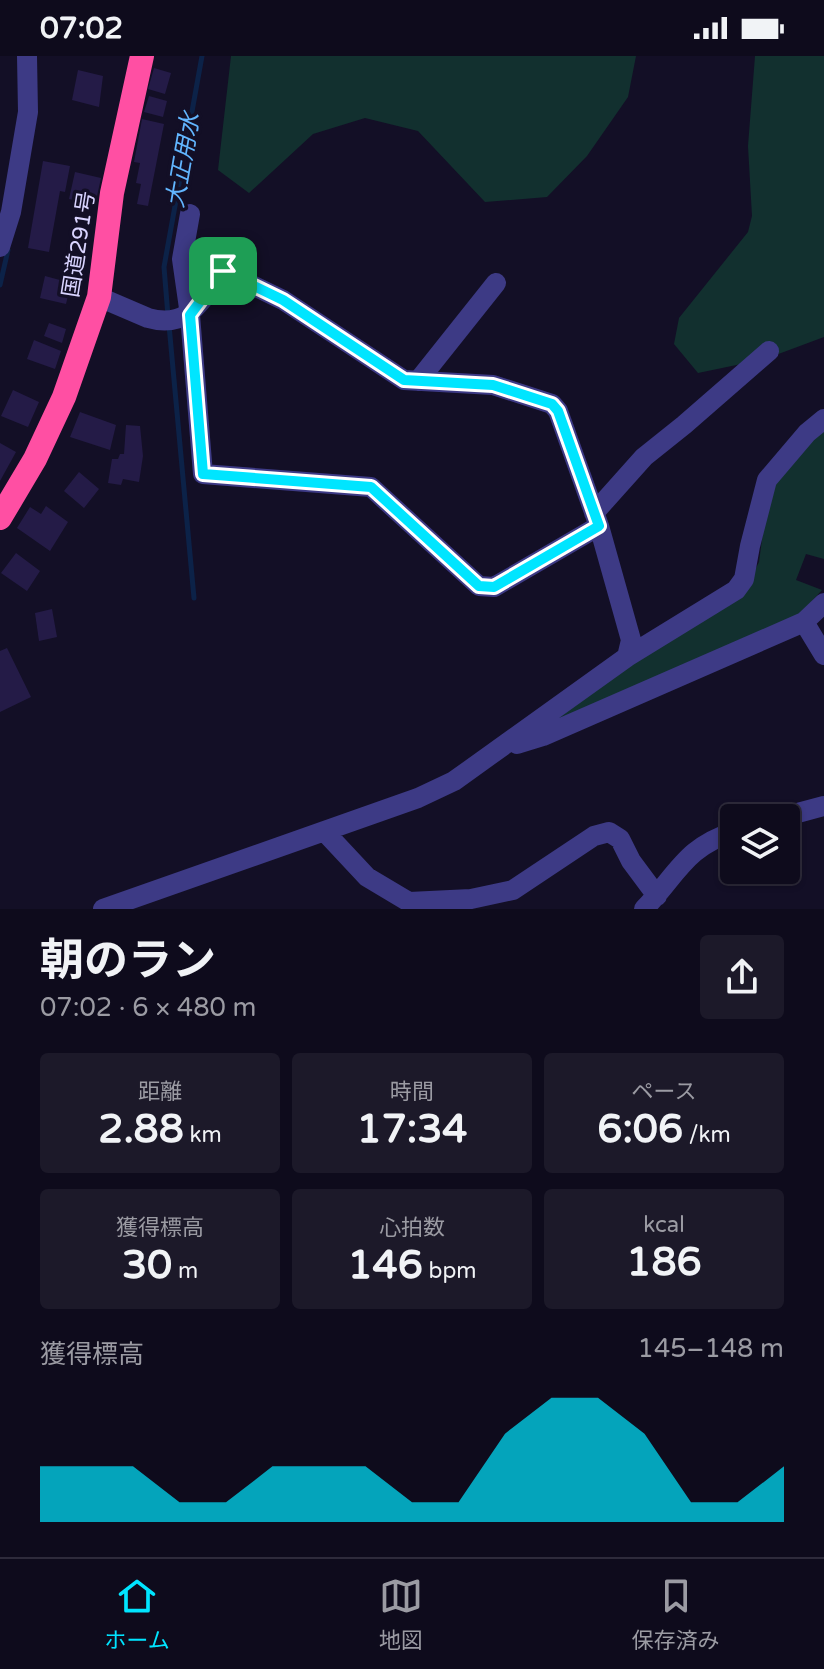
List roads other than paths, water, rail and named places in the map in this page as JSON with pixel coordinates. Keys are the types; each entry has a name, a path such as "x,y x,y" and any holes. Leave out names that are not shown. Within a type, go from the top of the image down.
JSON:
{"highway":[{"name":"国道291号","path":"0,518 35,459 64,397 99,297 112,193 142,56"}],"street":[{"path":"0,247 11,212 28,112 27,56"},
{"path":"190,214 182,259 184,317 203,474 371,487 479,586 494,587 596,519 644,457 769,351"},
{"path":"99,297 156,321 184,317 223,271 283,300 404,380 493,385 552,404 558,411 596,519 631,640 627,657"},
{"path":"418,381 496,283"},
{"path":"103,909 418,798 454,781 627,657 736,590 744,579 767,480 807,433 824,419"},
{"path":"493,753 543,736 804,622 824,603"},
{"path":"804,622 824,655"},
{"path":"800,812 824,806"},
{"path":"324,831 367,877 407,905 471,899 513,890 594,836 609,832 620,839 651,903 694,850 720,836"}],"waterway":[{"name":"大正用水","path":"168,316 164,267 202,56"},
{"path":"0,285 8,250"},
{"name":"大正用水","path":"169,325 194,598"}]}
